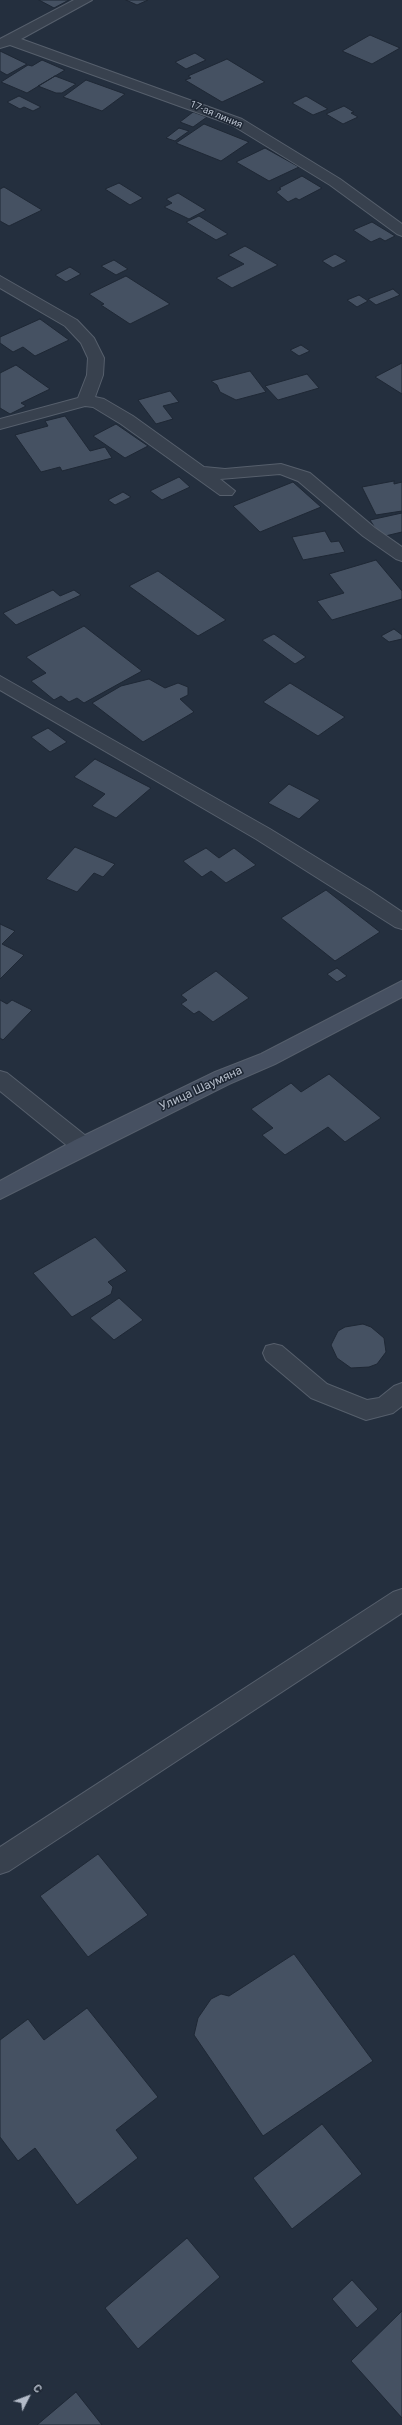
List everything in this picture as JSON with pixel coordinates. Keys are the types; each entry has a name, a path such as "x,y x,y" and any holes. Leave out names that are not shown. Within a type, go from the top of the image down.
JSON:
{"street":[{"path":"5,43 85,0"},
{"name":"17-ая линия","path":"5,43 237,122 335,182 402,231"},
{"path":"0,281 70,323 88,341 96,358 96,364 95,375 85,401"},
{"path":"0,424 85,401 98,403 127,420 226,491"},
{"path":"198,472 225,474 281,469 304,477 369,532 402,555"},
{"path":"0,682 263,834 364,896 402,922"},
{"name":"Улица Шаумяна","path":"0,1191 83,1146 222,1078 268,1059 402,988"},
{"path":"0,1079 83,1146"},
{"path":"274,1353 320,1391 366,1410 384,1406 402,1393"},
{"path":"0,1862 402,1600"}],"building":[{"path":"39,0 69,0 54,8"},
{"path":"126,0 148,0 137,5"},
{"path":"370,35 400,48 372,64 342,51"},
{"path":"0,51 27,64 7,75 0,71"},
{"path":"195,53 206,60 186,69 175,62"},
{"path":"227,59 265,82 222,102 185,80 191,78 188,76"},
{"path":"42,60 65,70 27,93 1,82 28,65 32,66"},
{"path":"55,76 76,84 62,93 56,93 38,86"},
{"path":"86,80 125,94 102,111 63,97"},
{"path":"19,96 41,107 33,111 24,107 20,109 7,102"},
{"path":"306,96 328,109 313,115 292,103"},
{"path":"344,106 354,112 351,113 358,117 343,124 326,114"},
{"path":"193,112 207,117 193,127 180,122"},
{"path":"204,124 249,142 221,161 176,143"},
{"path":"179,128 189,131 175,141 166,138"},
{"path":"265,148 299,167 269,181 236,162"},
{"path":"302,176 322,188 299,200 296,198 288,202 276,192 281,189 279,188"},
{"path":"119,183 143,198 130,205 105,189"},
{"path":"4,187 42,210 9,226 0,221 0,189"},
{"path":"178,193 206,210 189,219 164,207 172,203 166,199"},
{"path":"199,216 228,234 216,240 186,222"},
{"path":"372,222 395,236 385,241 380,238 371,242 353,230"},
{"path":"245,246 278,265 232,288 216,278 244,264 228,255"},
{"path":"335,254 347,261 333,268 322,261"},
{"path":"114,260 128,269 116,275 101,266"},
{"path":"70,267 81,274 66,282 55,275"},
{"path":"126,276 170,304 130,324 101,305 104,304 89,294"},
{"path":"393,289 400,295 376,305 368,299"},
{"path":"359,295 368,301 357,307 347,300"},
{"path":"40,319 69,340 35,356 23,347 13,352 0,343 0,337"},
{"path":"301,345 310,351 299,356 290,350"},
{"path":"402,363 402,394 375,377"},
{"path":"16,365 50,389 21,403 26,406 10,414 0,408 0,373"},
{"path":"250,371 266,392 236,400 220,392 217,385 211,381"},
{"path":"307,374 319,388 278,400 265,386"},
{"path":"170,391 179,402 163,406 173,419 156,424 138,400"},
{"path":"65,416 90,451 105,447 112,458 62,471 60,467 41,472 15,435 48,426 45,421"},
{"path":"116,424 148,446 125,458 93,436"},
{"path":"179,477 190,487 162,500 150,491"},
{"path":"394,481 394,484 402,482 402,511 376,515 362,487"},
{"path":"293,482 321,507 260,532 233,506"},
{"path":"123,492 131,497 115,505 108,500"},
{"path":"402,513 402,532 381,537 370,520"},
{"path":"325,531 331,542 339,541 345,552 303,560 292,537"},
{"path":"376,560 402,591 402,599 332,620 317,601 344,593 329,574"},
{"path":"158,571 226,620 198,636 129,586"},
{"path":"53,590 60,596 74,590 81,595 16,625 3,613"},
{"path":"84,626 142,671 84,703 77,698 69,702 61,696 54,700 31,681 46,673 26,657"},
{"path":"394,629 402,635 402,639 389,642 381,636"},
{"path":"274,634 306,657 295,664 262,640"},
{"path":"149,679 165,688 178,683 188,687 188,695 180,699 194,712 143,742 92,703 121,686"},
{"path":"290,683 345,717 318,736 263,702"},
{"path":"48,728 67,742 50,752 31,737"},
{"path":"95,759 151,788 116,818 92,806 105,794 74,777"},
{"path":"289,784 320,800 299,819 268,803"},
{"path":"75,847 115,864 103,877 94,873 77,892 46,879"},
{"path":"206,848 219,858 234,848 256,865 226,883 211,871 202,877 183,861"},
{"path":"326,890 380,932 335,961 281,918"},
{"path":"0,924 15,931 2,944 24,955 0,979"},
{"path":"337,968 347,976 337,982 327,974"},
{"path":"216,971 249,998 213,1022 199,1011 194,1014 181,1004 187,1000 181,995"},
{"path":"0,1000 7,1004 12,1000 32,1010 3,1040 0,1038"},
{"path":"329,1074 381,1118 345,1142 328,1127 285,1155 262,1135 273,1128 251,1109 291,1083 301,1092"},
{"path":"95,1237 127,1271 108,1282 113,1287 111,1294 72,1317 33,1273"},
{"path":"119,1298 143,1320 114,1340 90,1318"},
{"path":"363,1324 371,1327 384,1338 386,1352 377,1364 369,1367 351,1368 337,1358 331,1345 338,1331 345,1327"},
{"path":"98,1854 148,1915 88,1957 40,1896"},
{"path":"294,1954 373,2061 263,2136 194,2035 198,2018 211,1999 221,1994 229,1996"},
{"path":"87,2008 158,2097 116,2130 138,2158 77,2205 35,2148 18,2161 0,2137 0,2040 28,2019 44,2040"},
{"path":"322,2124 362,2174 292,2229 253,2178"},
{"path":"187,2238 220,2277 138,2349 105,2308"},
{"path":"352,2280 378,2309 357,2328 332,2299"},
{"path":"402,2311 402,2418 351,2361"},
{"path":"76,2392 102,2425 37,2425"}]}
